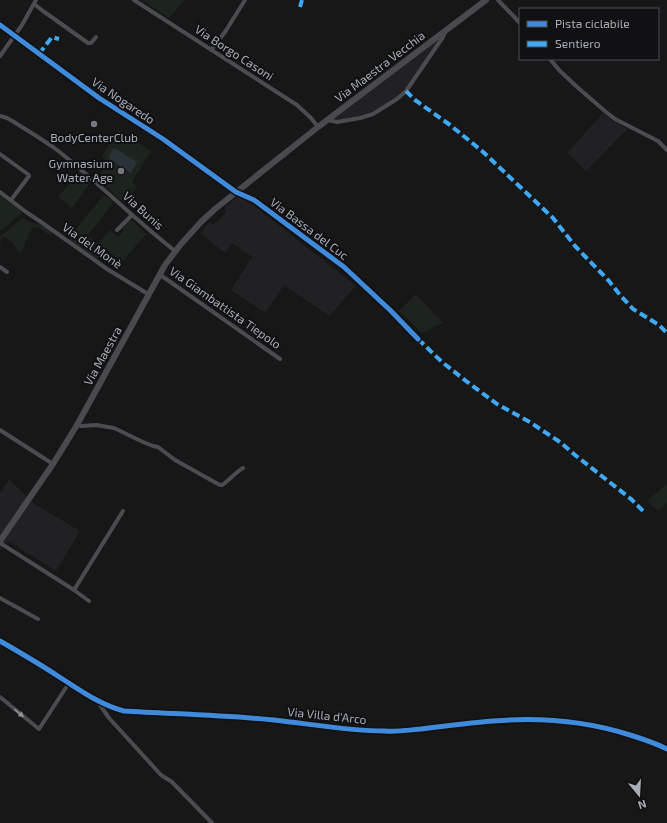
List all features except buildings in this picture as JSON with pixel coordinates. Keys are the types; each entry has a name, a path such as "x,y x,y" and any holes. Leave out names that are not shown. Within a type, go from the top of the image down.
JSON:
{"main road":[{"name":"Via Maestra Vecchia","path":"236,192 318,127 486,0"},
{"name":"Via Maestra","path":"0,542 53,464 77,425 102,382 159,274 175,251 200,222 236,192"},
{"name":"Via Villa d'Arco","path":"0,641 98,701 111,708 124,711 158,714 223,716 274,720 358,730 385,731 528,719 565,721 618,731 667,749"}],"street":[{"name":"Via Borgo Casoni","path":"134,0 297,105 318,127"},
{"path":"211,50 225,32 245,0"},
{"path":"498,0 519,22"},
{"path":"0,56 15,36 35,2 43,11 88,43 96,37"},
{"name":"Via Nogaredo","path":"0,25 100,98 163,139 236,192"},
{"name":"Via Maestra Vecchia","path":"328,120 337,122 360,118 373,114 397,99 406,91 444,37 445,32"},
{"path":"551,60 576,86 615,119 667,144"},
{"name":"Via Bunis","path":"0,116 7,118 56,149 94,180 154,235 175,251"},
{"path":"658,141 667,150"},
{"path":"0,154 29,175 11,200"},
{"name":"Via del Monè","path":"0,192 107,269 148,294"},
{"name":"Via Bassa del Cuc","path":"236,192 254,200 344,267 418,339"},
{"path":"117,230 132,215"},
{"path":"0,268 7,272"},
{"name":"Via Giambattista Tiepolo","path":"159,274 280,359"},
{"path":"77,425 96,425 114,428 143,442 158,447 175,460 218,484 222,485 242,468"},
{"path":"0,430 53,464"},
{"path":"74,590 123,511"},
{"path":"0,542 89,601"},
{"path":"0,598 38,619"},
{"path":"0,697 39,729 69,683"},
{"name":"Via Villa d'Arco","path":"98,701 109,718 161,775 172,782 212,823"}],"shaded area":[{"path":"142,0 185,0 169,18"},
{"path":"437,41 406,87 396,98 378,109 362,115 340,120 334,119"},
{"path":"603,113 627,129 586,171 567,153"},
{"name":"Gymnasium Water Age","path":"118,130 151,151 132,182 137,187 124,203 97,178 108,164 102,156"},
{"path":"114,148 137,162 131,173 108,158"},
{"path":"80,171 91,182 72,208 58,197"},
{"path":"0,195 18,208 21,211 21,214 0,231"},
{"path":"104,195 113,202 88,235 98,243 110,230 118,237 130,220 133,221 146,234 122,262 105,249 96,260 69,240"},
{"path":"239,196 252,204 356,286 329,316 284,285 265,313 231,290 252,257 232,243 225,253 201,234 209,223 214,224 226,213 225,207"},
{"path":"23,218 48,229 52,236 38,227 32,228 22,250 19,253 13,243 4,237 1,239 0,248 0,236"},
{"path":"416,294 443,323 422,333 399,311"},
{"path":"9,479 33,503 80,531 56,571 8,541 0,550 0,494"},
{"path":"667,484 667,503 658,511 647,501"}],"marked path":[{"path":"300,7 302,0"},
{"path":"39,54 52,37 59,39"},
{"path":"406,91 415,100 450,125 482,151 553,218 575,246 609,281 633,309 659,325 667,333"},
{"path":"418,339 442,362 497,404 528,421 560,442 631,499 643,511"}],"cycle path":[{"path":"0,25 99,98 163,139 236,192 254,200 344,267 391,311 418,339"},
{"path":"0,641 92,698 124,711 255,718 371,731 408,730 511,720 563,721 613,730 667,749"}],"place":[{"name":"BodyCenterClub","path":"94,124"},
{"name":"Gymnasium Water Age","path":"121,171"}]}
